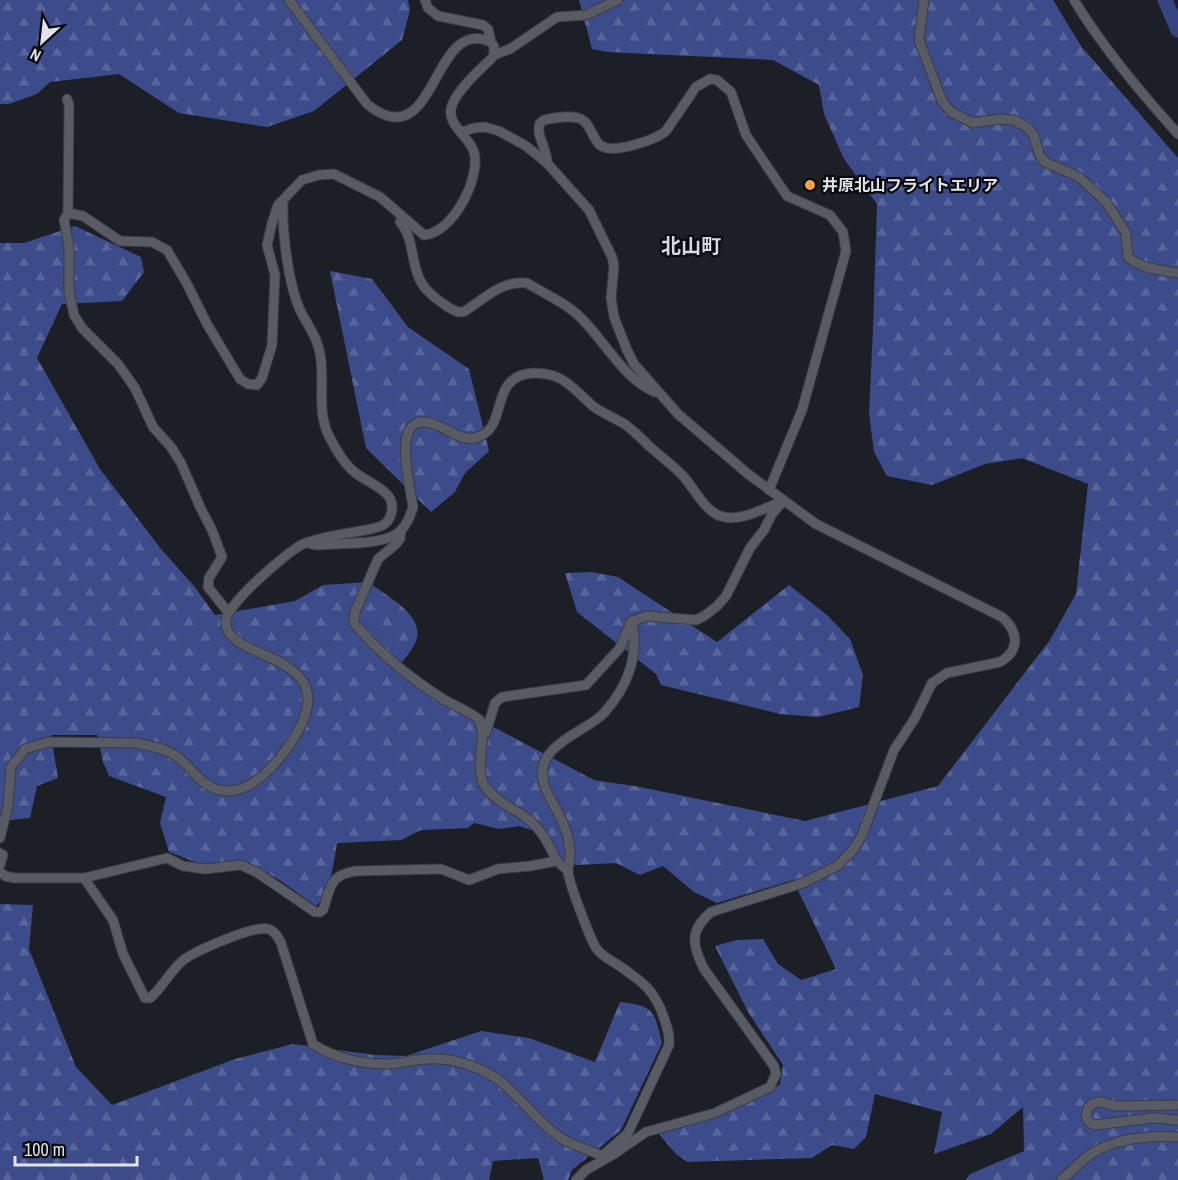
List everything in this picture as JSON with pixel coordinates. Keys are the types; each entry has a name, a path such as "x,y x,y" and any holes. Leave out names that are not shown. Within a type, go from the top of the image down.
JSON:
{"street":[{"path":"289,0 367,104 377,112 392,117 407,115 418,106 452,51 460,44 471,39 485,39 491,42"},
{"path":"425,0 428,8 438,16 488,28 494,46 494,55"},
{"path":"68,213 83,216 120,241 152,242 167,250 207,324 243,383 257,385 262,378 272,345 275,275 267,245 278,205 283,202 289,192 302,180 334,174 380,197 424,235 440,230 454,218 475,172 471,144 452,120 453,101 494,55 510,49 557,17 586,15 618,0"},
{"path":"924,0 919,40 942,101 951,112 973,123 999,119 1014,120 1028,128 1034,136 1040,156 1046,162 1079,177 1106,202 1126,233 1128,257 1133,262 1178,273"},
{"path":"1074,0 1126,73 1178,134"},
{"path":"547,163 538,132 540,123 544,120 578,117 584,121 599,144 611,149 623,147 660,136 666,131 696,87 710,80 717,80 731,92 746,135 787,196 795,201 821,209 830,215 843,232 846,251 836,293 802,410 769,490"},
{"path":"67,99 69,105 68,213 64,220 69,247 69,291 74,315 82,328 118,364 135,388 153,427 167,441 181,463 222,557 209,578 208,587 228,612"},
{"path":"462,132 474,128 500,131 526,146 547,163 589,210 612,257 614,317 634,364 678,414 747,474 816,524 1002,617 1010,624 1015,634 1013,651 1000,662 947,673 932,683 915,718 898,742 869,821 854,849 846,858 825,873 803,883 727,906 711,912 701,921 694,937 696,953 704,969 774,1066 776,1074 770,1087 715,1113 646,1132 586,1170 576,1180"},
{"path":"0,838 8,806 11,767 20,753 32,745 48,742 151,745 178,758 207,784 224,790 243,789 271,768 288,747 302,723 308,696 302,681 290,668 246,646 230,634 226,620 228,612 232,605 255,583 296,548 309,542 378,527 388,520 392,507 387,494 353,472 327,434 323,422 321,360 316,338 300,309 292,281 283,232 283,202"},
{"path":"391,206 390,209 406,229 413,250 416,272 422,285 451,309 460,313 464,312 476,302 508,285 520,282 527,284 573,310 627,371 653,392 659,393"},
{"path":"309,542 318,545 373,540 393,536 401,530 411,515 413,507 405,450 406,434 409,429 416,423 427,423 435,424 465,438 481,436 493,426 505,388 512,380 529,374 548,374 561,379 602,413 626,425 682,476 715,514 735,518 783,501"},
{"path":"483,735 495,703 502,697 586,685 619,649 632,621 647,616 696,620 710,612 726,596 750,548 783,501"},
{"path":"401,530 400,539 378,559 355,612 354,623 370,643 400,669 443,699 480,720 483,735 481,774 484,785 491,793 540,830 557,861 568,871"},
{"path":"604,1158 628,1133 669,1044 670,1037 658,1001 652,992 597,949 568,871 570,857 568,839 564,824 543,781 543,770 552,751 603,713 625,682 633,663 635,647 632,621"},
{"path":"0,853 3,855 0,865"},
{"path":"0,872 5,876 15,878 84,878 167,858 194,868 241,865 256,872 315,912 320,912 323,910 333,881 343,873 441,869 469,880 498,868 557,861"},
{"path":"84,878 112,920 123,954 145,998 150,998 181,962 190,956 243,932 268,928 276,933 280,943 313,1044 325,1052 353,1060 388,1064 428,1059 450,1060 476,1068 496,1077 561,1139 604,1158"},
{"path":"1178,1105 1117,1106 1100,1102 1093,1103 1086,1115 1088,1121 1094,1125 1153,1118 1178,1120"},
{"path":"1061,1180 1095,1152 1125,1141 1153,1135 1178,1137"}],"green space":[{"path":"0,0 408,0 410,10 402,40 314,111 267,127 179,113 119,74 50,82 37,94 9,104 0,104"},
{"path":"579,0 1053,0 1081,46 1178,158 1178,1180 966,1180 970,1174 1024,1151 1023,1107 991,1134 934,1154 942,1112 875,1094 866,1137 854,1149 832,1145 812,1158 688,1162 677,1155 657,1132 773,1090 780,1084 783,1065 748,1012 715,946 737,940 763,939 778,964 801,980 836,969 793,880 717,903 694,892 663,866 640,875 616,863 577,865 562,861 547,835 519,826 499,829 474,823 468,828 421,830 401,840 337,843 328,886 316,906 278,879 244,861 203,865 169,852 160,823 166,797 109,776 103,762 97,735 51,735 58,778 37,786 30,818 0,821 0,243 24,243 75,226 141,257 144,272 122,301 62,304 37,358 100,469 215,615 295,601 323,585 368,582 410,614 418,632 410,652 397,669 429,693 594,780 640,787 805,821 938,786 1050,640 1076,594 1088,484 1022,458 985,464 932,485 887,476 874,452 869,413 877,204 844,159 824,114 819,85 773,60 608,52 592,49"},
{"path":"330,271 372,279 408,327 469,369 489,451 465,473 455,492 431,512 366,448"},
{"path":"592,572 618,577 717,642 789,585 827,615 850,639 863,675 859,707 818,717 780,714 661,685 656,674 577,612 565,573"},
{"path":"0,904 33,905 29,949 76,1067 112,1105 235,1059 293,1044 375,1055 406,1056 481,1031 529,1038 595,1062 620,1002 640,1005 651,1012 657,1023 662,1043 621,1130 572,1170 568,1180 544,1180 538,1158 493,1161 489,1180 0,1180"}],"waterway":[{"path":"1165,0 1178,30"}],"place":[{"name":"井原北山フライトエリア","path":"810,185"}],"district":[{"name":"北山町","path":"691,245"}]}
